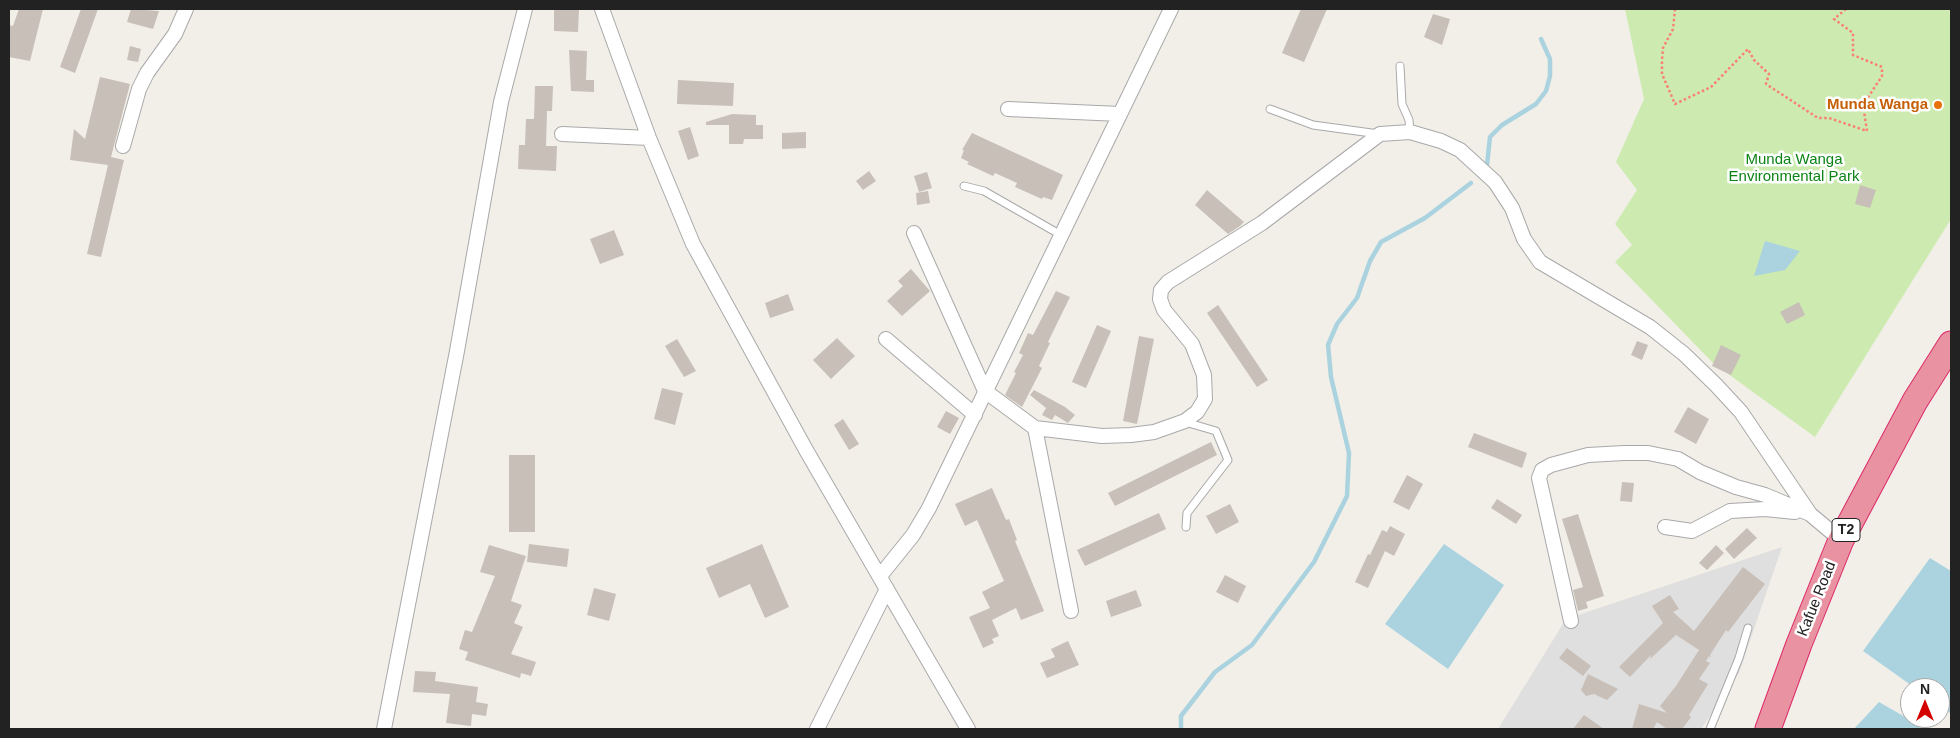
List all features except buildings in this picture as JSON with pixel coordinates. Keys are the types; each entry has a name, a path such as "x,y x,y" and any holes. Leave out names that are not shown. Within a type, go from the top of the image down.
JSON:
{"highway":[{"name":"Kafue Road","path":"1768,729 1799,644 1841,540 1915,401 1951,344"}],"street":[{"path":"123,146 139,89 147,73 179,28 186,9"},
{"path":"384,729 457,352 501,102 525,9"},
{"path":"602,9 649,138 694,244 806,450 968,729"},
{"path":"880,576 913,536 929,508 1171,9"},
{"path":"1008,109 1120,114"},
{"path":"914,233 985,392 1035,428 1102,436 1154,432 1185,422 1197,412 1205,399 1204,375 1192,344 1164,310 1160,300 1161,290 1168,282 1262,223 1380,134 1410,132 1441,141 1460,150 1495,182 1512,208 1524,239 1540,262 1650,327 1684,354 1741,412 1810,514 1841,540"},
{"path":"562,134 649,138"},
{"path":"886,339 975,415"},
{"path":"1035,428 1071,611"},
{"path":"1571,621 1539,478 1542,470 1551,464 1588,455 1648,453 1678,459 1700,472 1736,486 1765,494 1810,514"},
{"path":"1664,527 1692,531 1730,511 1765,509 1810,514"},
{"path":"817,729 887,589"}],"lane":[{"path":"1400,66 1402,104 1409,120 1410,132"},
{"path":"1270,109 1313,125 1380,134"},
{"path":"964,186 984,191 1061,235"},
{"path":"1185,422 1216,431 1228,460 1187,514 1186,527"},
{"path":"1710,729 1748,628"}],"path":[{"path":"1675,9 1672,29 1663,48 1662,74 1675,104 1712,87 1748,50 1754,60 1769,74 1766,84 1818,118 1829,118 1867,131 1864,105 1882,76 1882,67 1853,55 1853,33 1834,19 1846,9"}],"shaded area":[{"path":"1782,547 1739,673 1701,729 1498,729 1566,619"}],"green space":[{"name":"Munda Wanga Environmental Park","path":"1625,9 1951,9 1951,219 1815,437 1713,363 1615,262 1632,245 1615,224 1637,190 1616,162 1644,99"}],"water":[{"path":"1765,241 1800,251 1785,270 1754,276"},
{"path":"1444,544 1504,585 1448,669 1385,624"},
{"path":"1930,558 1951,571 1951,714 1950,678 1901,678 1863,651"},
{"path":"1879,702 1900,714 1900,728 1926,729 1854,729"}],"waterway":[{"path":"1487,165 1490,137 1502,125 1536,104 1546,91 1550,76 1550,59 1541,39"},
{"path":"1181,729 1181,716 1215,672 1252,645 1314,562 1347,496 1349,453 1331,377 1328,345 1337,324 1357,298 1370,261 1381,242 1425,218 1471,183"}],"place":[{"name":"Munda Wanga","path":"1938,105"}]}
